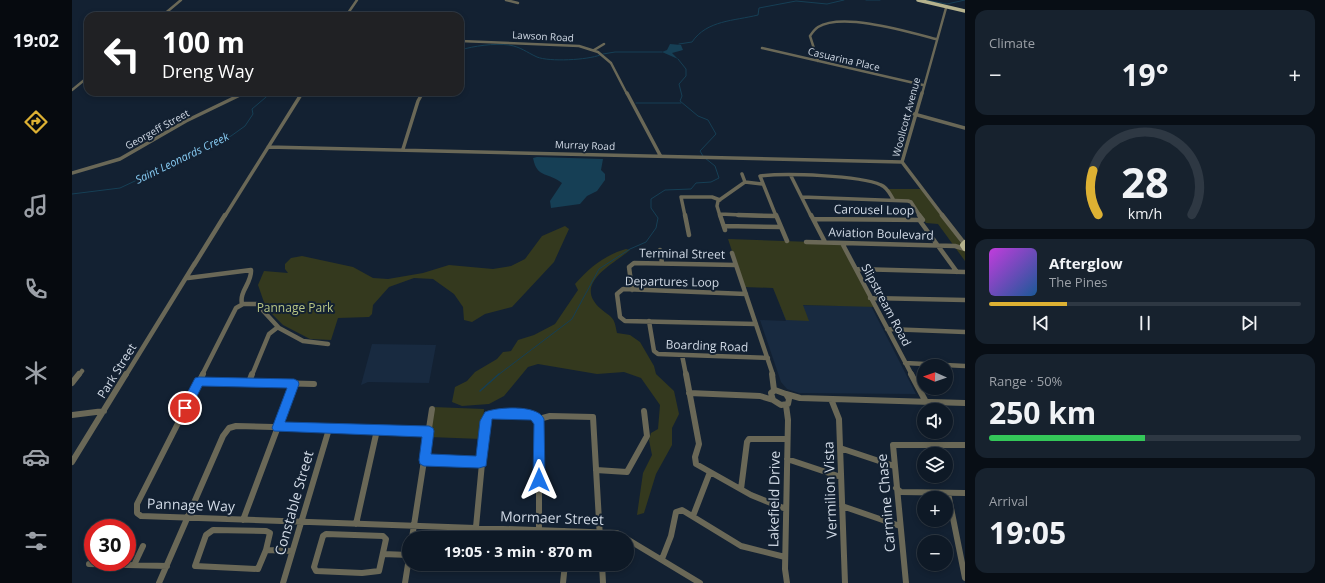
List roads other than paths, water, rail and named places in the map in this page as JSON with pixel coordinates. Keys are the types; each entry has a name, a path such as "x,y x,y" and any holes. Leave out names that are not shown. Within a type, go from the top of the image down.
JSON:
{"main road":[{"path":"918,0 946,8 965,11"}],"street":[{"path":"167,12 181,0"},
{"path":"348,12 356,0"},
{"path":"506,0 518,3"},
{"name":"Woollcott Avenue","path":"946,8 914,114 902,162 961,237 965,245"},
{"path":"818,61 810,36 815,27 826,23 860,23 936,39"},
{"name":"Lawson Road","path":"464,41 571,45 594,50 605,56 611,63 660,155"},
{"path":"594,50 604,44"},
{"name":"Casuarina Place","path":"762,48 923,85"},
{"path":"72,90 84,80"},
{"name":"Georgeff Street","path":"72,173 120,159 186,121 238,96"},
{"name":"Park Street","path":"72,462 300,96"},
{"path":"403,149 421,96"},
{"path":"914,114 965,128"},
{"name":"Murray Road","path":"268,147 660,155 902,162"},
{"path":"742,174 745,182"},
{"path":"787,241 762,184 760,176 822,176 865,181 879,184 885,188 893,199"},
{"path":"791,176 825,242"},
{"path":"762,184 745,182 720,200 718,206 725,228 781,228"},
{"path":"689,235 681,197 712,197 720,200"},
{"name":"Carousel Loop","path":"802,197 893,199 911,202 923,219 920,221 813,219"},
{"path":"720,214 776,216"},
{"path":"920,221 938,246 965,278"},
{"name":"Aviation Boulevard","path":"806,242 938,246 965,245"},
{"name":"Slipstream Road","path":"842,243 926,402"},
{"path":"660,250 662,263"},
{"path":"732,253 768,358 774,380 773,391 775,402 788,418"},
{"name":"Park Street","path":"179,290 196,263"},
{"name":"Terminal Street","path":"632,290 629,265 634,263 736,265"},
{"path":"856,269 961,272"},
{"path":"187,279 193,276 251,270 250,276 240,296 242,304 257,304 278,327 303,341 328,344"},
{"name":"Departures Loop","path":"746,294 623,289 618,292 621,319 625,321 756,324"},
{"path":"870,298 965,300"},
{"name":"Pannage Way","path":"242,304 235,310 199,381 136,507 137,513 141,516 414,525"},
{"name":"Boarding Road","path":"649,321 653,349 655,353 768,358"},
{"path":"249,382 270,334 278,327"},
{"path":"887,329 965,332"},
{"path":"682,355 699,444 694,457 696,464 751,495 786,509"},
{"path":"905,363 965,366"},
{"path":"72,382 82,371"},
{"path":"774,380 784,392"},
{"path":"199,381 314,384"},
{"path":"243,520 294,384"},
{"path":"760,396 773,391 784,392 800,398 965,403"},
{"path":"690,392 760,396 775,402 788,403 800,398"},
{"name":"Lakefield Drive","path":"784,392 788,403 785,557 786,583"},
{"name":"Vermilion Vista","path":"831,399 839,420 845,583"},
{"path":"413,531 432,409"},
{"path":"72,415 104,411"},
{"path":"596,470 627,472 648,436 644,411"},
{"path":"476,527 486,421 488,416 494,414 533,414 539,419"},
{"path":"539,419 550,416 593,417 600,531"},
{"path":"539,419 539,530"},
{"path":"159,583 223,436 227,430 236,426 429,431"},
{"name":"Constable Street","path":"283,583 329,429"},
{"path":"356,524 377,430"},
{"path":"741,489 746,442 749,439 787,440"},
{"name":"Carmine Chase","path":"906,583 892,448 893,445 965,446"},
{"path":"840,448 894,466"},
{"path":"787,459 841,476"},
{"path":"424,460 482,462"},
{"path":"693,516 710,472"},
{"path":"896,488 901,492 917,492"},
{"path":"953,493 965,493"},
{"path":"842,506 900,526"},
{"path":"662,559 671,536 676,512 682,510 741,546 785,557"},
{"path":"953,517 965,578"},
{"name":"Mormaer Street","path":"414,525 545,531"},
{"path":"213,530 270,533 266,550 258,569 195,566 206,535 213,530"},
{"path":"326,534 383,536 386,539 383,554 379,571 376,572 322,572 316,570 314,566 323,536 326,534"},
{"path":"958,541 965,546"},
{"name":"Mormaer Street","path":"634,542 700,583"},
{"path":"136,561 143,546"},
{"path":"266,550 292,551"},
{"path":"383,554 402,556"},
{"path":"136,565 167,566"},
{"path":"405,583 407,571"},
{"path":"563,583 564,571"},
{"path":"602,571 603,583"}],"waterway":[{"name":"Saint Leonards Creek","path":"679,44 692,42 705,29 713,25 758,15 759,8 796,1 827,4 844,0"},
{"name":"Saint Leonards Creek","path":"866,0 880,0"},
{"name":"Saint Leonards Creek","path":"926,0 947,4 965,0"},
{"name":"Saint Leonards Creek","path":"464,49 484,45 503,44 517,47 537,57 550,60 578,59 600,55"},
{"name":"Saint Leonards Creek","path":"603,54 615,52 662,52"},
{"path":"678,59 686,69 686,76 679,84 682,96 680,101 698,116 708,120 716,134 700,151 703,156"},
{"name":"Saint Leonards Creek","path":"72,194 120,188 231,136 245,126 253,114 252,109 267,96"},
{"path":"636,103 681,103"},
{"path":"498,375 572,319 599,269 630,249 646,242 656,228 658,218 651,208 651,199 665,190 691,189 696,183 711,182 719,178 715,166 705,158"},
{"path":"480,391 499,374"}],"park label":[{"name":"Pannage Park","path":"295,308"}]}
